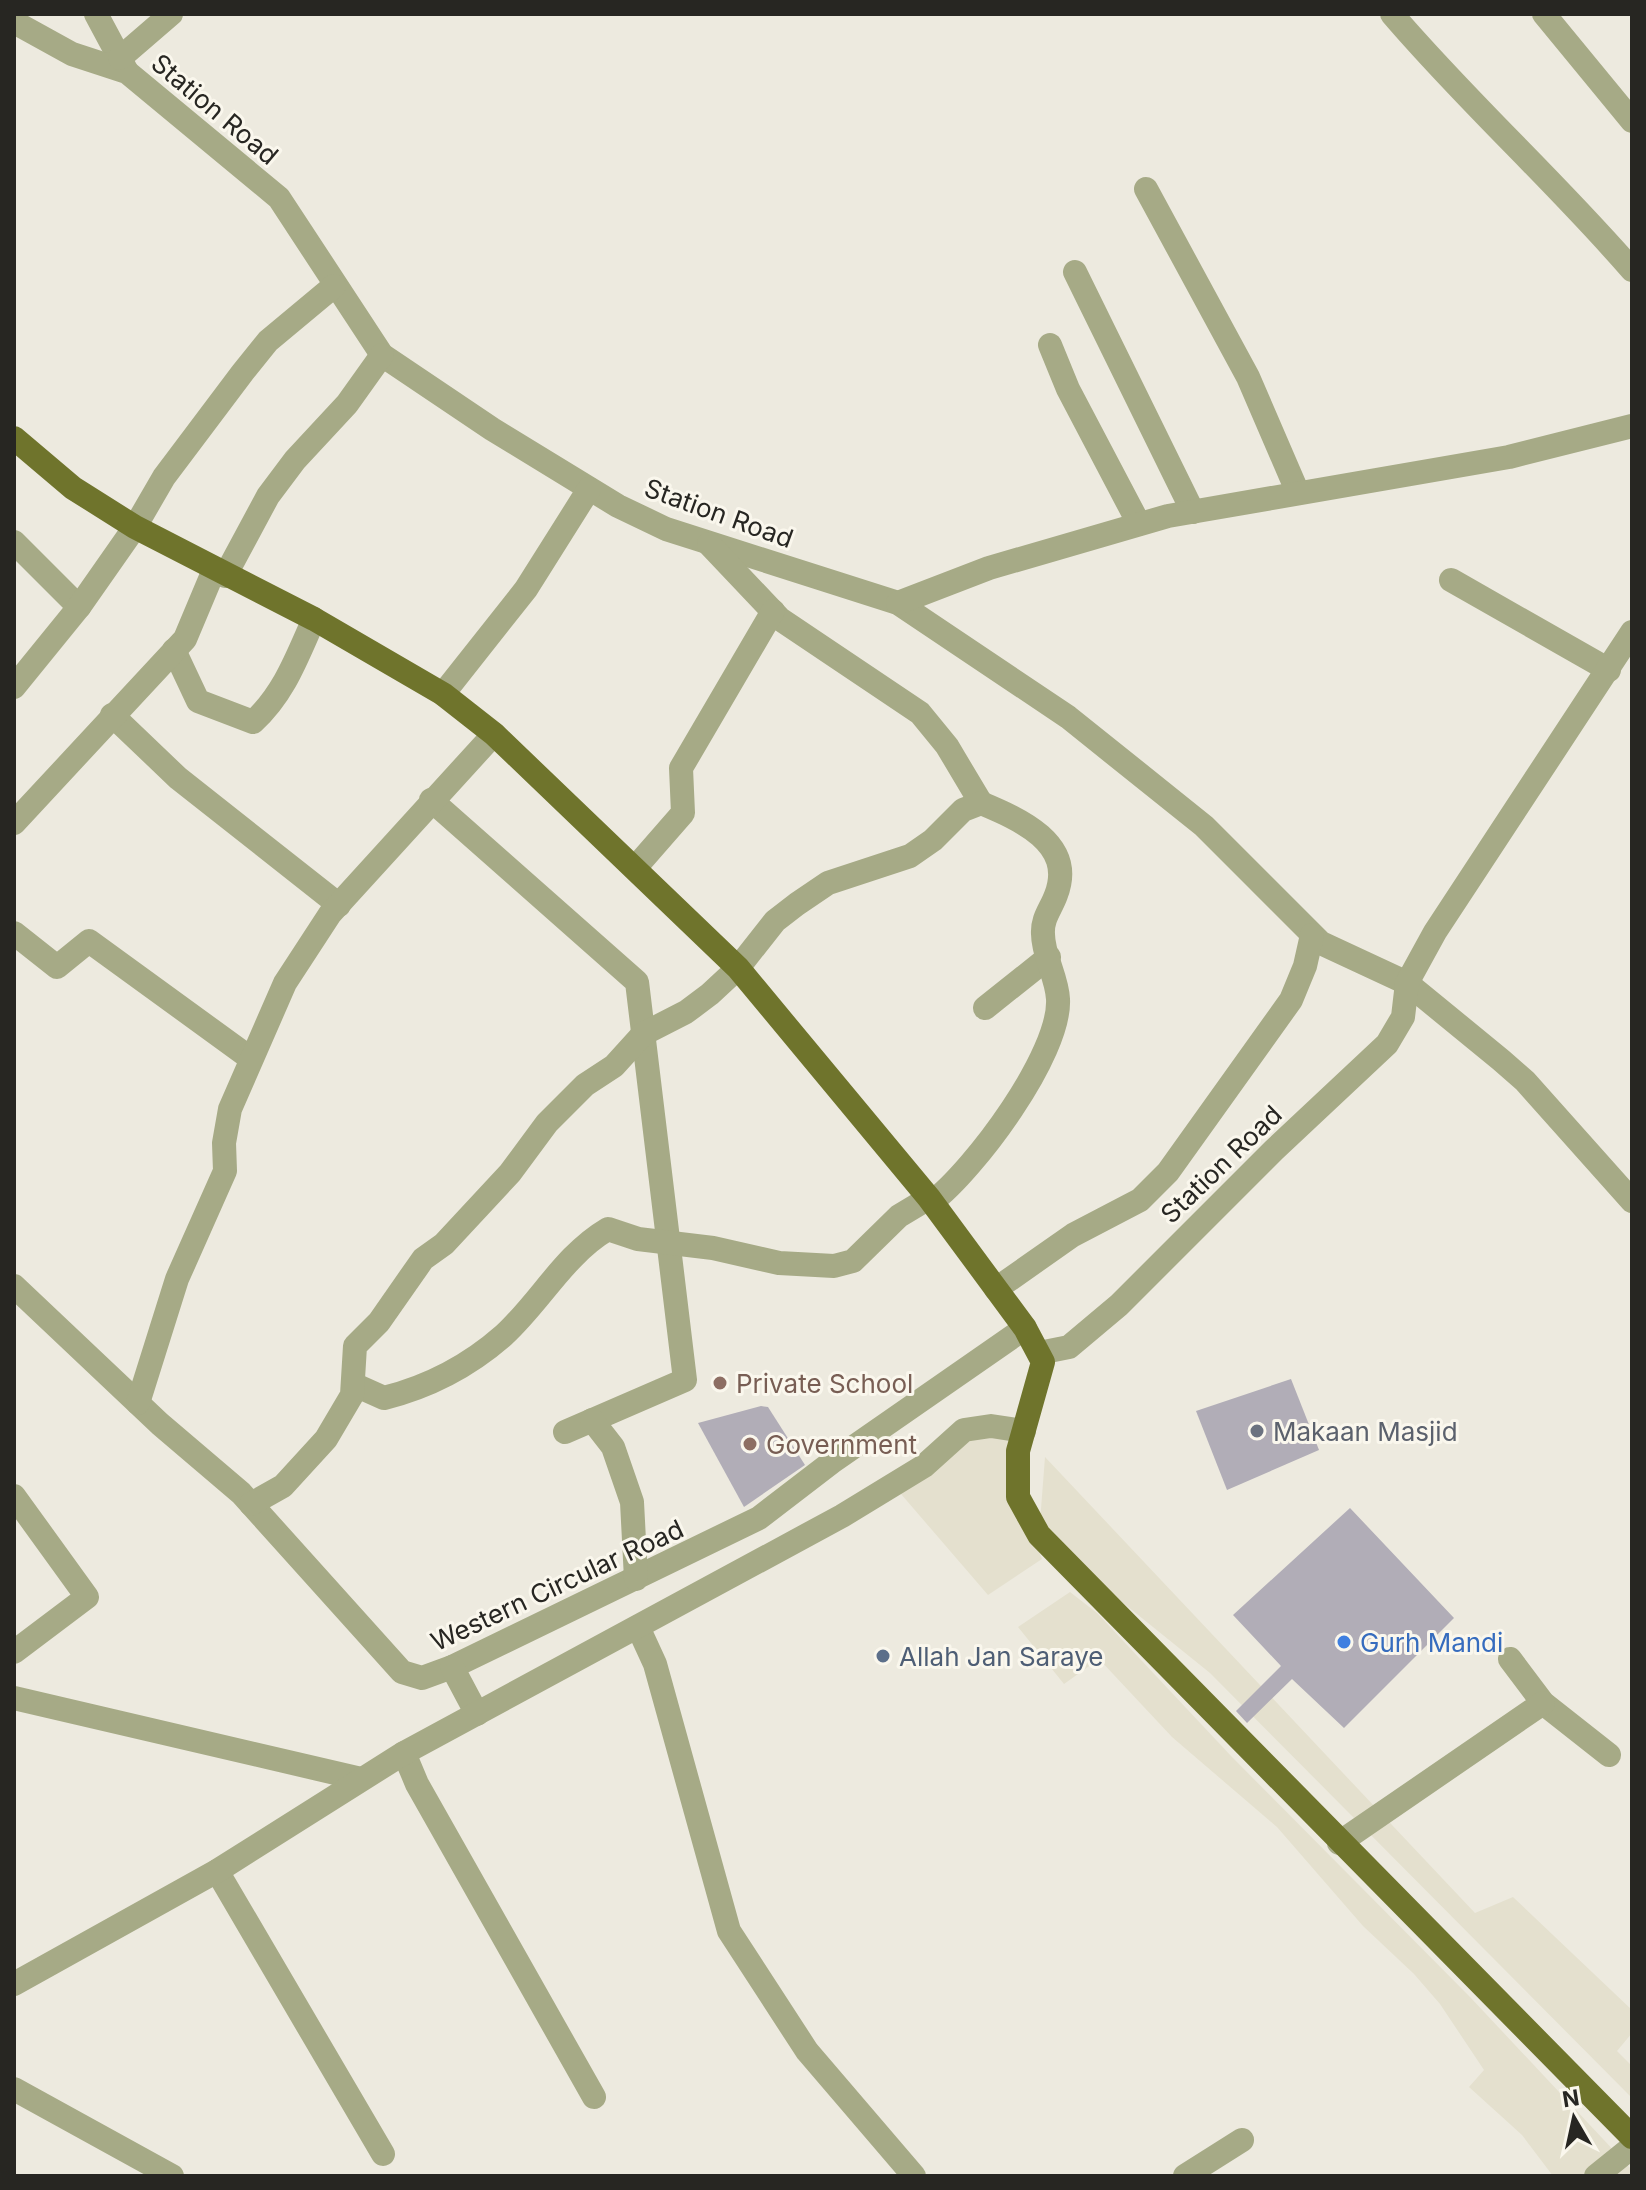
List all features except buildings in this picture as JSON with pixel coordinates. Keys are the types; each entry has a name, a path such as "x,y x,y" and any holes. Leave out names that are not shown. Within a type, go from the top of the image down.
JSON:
{"main road":[{"path":"14,438 73,488 135,527 219,573 314,619 443,694 494,734 738,968 931,1200 1025,1328 1039,1353 1043,1362 1018,1451 1018,1497 1039,1535 1339,1843 1632,2137"}],"street":[{"path":"96,14 124,65 171,14"},
{"path":"1392,14 1448,79 1521,150 1632,270"},
{"path":"1544,14 1632,121"},
{"name":"Station Road","path":"14,22 72,54 124,65 279,198 382,355 589,489 666,529 898,603 1068,717 1204,826 1321,943 1407,983"},
{"path":"1146,189 1248,377 1298,493"},
{"path":"1075,272 1193,512"},
{"path":"18,676 79,607 135,527 164,477 268,341 334,286"},
{"path":"1050,345 1068,389 1139,524"},
{"path":"14,823 185,639 219,573 268,496 295,460 347,404 382,355"},
{"path":"898,603 989,568 1139,524 1509,457 1632,426"},
{"path":"443,694 526,589 589,489"},
{"path":"14,542 79,607"},
{"path":"355,1385 384,1398 429,1384 463,1364 504,1335 586,1242 608,1229 638,1239 713,1248 779,1263 834,1266 853,1261 899,1216 955,1185 1045,1051 1058,1000 1042,931 1044,918 1058,890 1059,861 1045,837 981,803 947,746 920,713 773,611 707,542"},
{"path":"1451,580 1609,670"},
{"path":"635,868 683,813 681,768 773,611"},
{"path":"174,650 198,701 253,722 270,706 290,674 314,619"},
{"name":"Station Road","path":"1039,1353 1069,1347 1119,1305 1274,1150 1387,1044 1403,1017 1407,983 1435,932 1632,632"},
{"path":"112,715 178,778 339,905"},
{"path":"138,1403 177,1279 225,1171 224,1143 230,1109 285,983 339,905 494,734"},
{"path":"431,800 637,982 664,1185 666,1243 685,1380 565,1432"},
{"path":"251,1504 283,1486 326,1439 355,1385 355,1346 379,1322 423,1259 444,1244 585,1085 614,1066 643,1034 686,1012 738,968 775,921 805,898 854,872 859,874 910,856 963,810 981,803"},
{"path":"14,933 57,967 89,941 250,1058"},
{"path":"996,1289 1073,1235 1140,1200 1168,1172 1291,1000 1305,966 1312,935"},
{"path":"985,1008 1049,957"},
{"path":"1407,983 1525,1081 1632,1201"},
{"name":"Western Circular Road","path":"14,1286 251,1504 402,1672 422,1678 452,1667 759,1518 832,1462 1025,1328"},
{"path":"592,1420 613,1447 632,1502 636,1579"},
{"path":"14,1984 217,1871 404,1753 842,1516 924,1466 964,1430 991,1426 1024,1431"},
{"path":"14,1496 87,1597 14,1652"},
{"path":"638,1627 655,1664 729,1931 807,2051 914,2176"},
{"path":"1510,1659 1543,1703 1609,1755"},
{"path":"452,1667 477,1714"},
{"path":"14,1698 361,1779"},
{"path":"1339,1843 1543,1703"},
{"path":"404,1753 417,1784 594,2097"},
{"path":"217,1871 383,2154"},
{"path":"14,2089 172,2176"},
{"path":"1185,2176 1242,2140"},
{"path":"1596,2176 1632,2147"}],"shaded area":[{"path":"964,1430 1024,1431 1018,1497 1042,1559 988,1595 901,1494"},
{"path":"1045,1457 1475,1913 1513,1897 1632,2010 1632,2033 1617,2051 1632,2066 1632,2098 1210,1673 1039,1535"},
{"path":"1070,1592 1097,1613 1232,1757 1471,1998 1632,2170 1632,2176 1553,2176 1522,2135 1469,2087 1484,2070 1440,2004 1414,1974 1363,1926 1277,1827 1172,1737 1099,1659 1064,1684 1018,1627"}],"place":[{"name":"Private School","path":"720,1383"},
{"name":"Makaan Masjid","path":"1257,1431"},
{"name":"Government","path":"750,1444"},
{"name":"Gurh Mandi","path":"1344,1642"},
{"name":"Allah Jan Saraye","path":"883,1656"}]}
